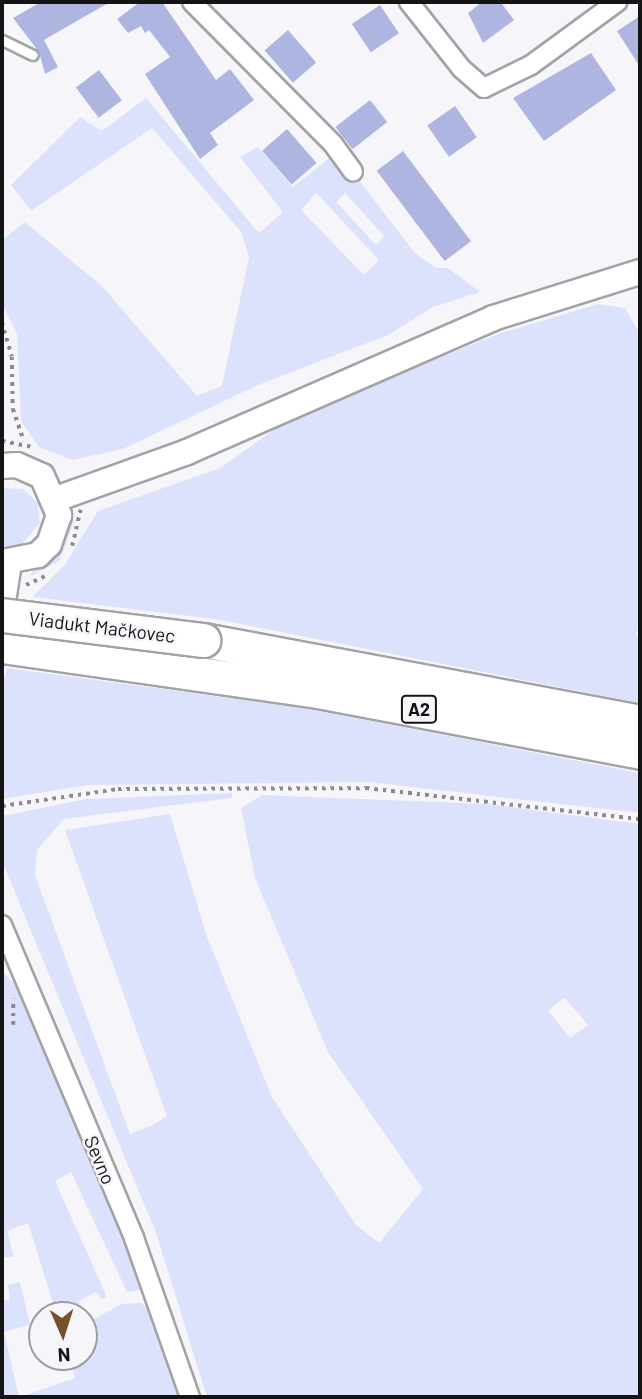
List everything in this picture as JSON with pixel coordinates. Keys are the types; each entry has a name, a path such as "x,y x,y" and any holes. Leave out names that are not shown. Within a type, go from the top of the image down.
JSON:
{"highway":[{"name":"Viadukt Mačkovec","path":"2,615 200,656"},
{"name":"Viadukt Mačkovec","path":"2,646 200,656"},
{"name":"A2","path":"200,656 640,722"},
{"name":"A2","path":"200,656 640,752"}],"main road":[{"path":"56,499 187,452 492,318 640,272"},
{"path":"7,562 38,555 49,544 60,515 51,487 30,469 2,466 8,450"}],"street":[{"path":"192,2 333,144 353,172"},
{"path":"409,2 462,69 484,88 531,65 617,2"},
{"path":"2,628 7,562"},
{"name":"Sevno","path":"2,925 134,1238 190,1397"}],"lane":[{"path":"2,40 33,55"}],"path":[{"path":"2,322 12,357 15,420 25,442"},
{"path":"2,441 8,450"},
{"path":"2,806 118,789 366,788 640,819"},
{"path":"13,1025 14,990"}],"shaded area":[{"path":"146,98 259,233 283,212 240,157 258,147 293,187 337,152 415,253 436,268 448,268 480,292 433,307 388,335 258,385 123,449 72,460 39,447 21,421 17,334 2,303 2,240 25,222 102,286 197,396 222,386 249,257 241,232 152,128 31,211 11,185 80,117 102,131","holes":["316,193 379,260 364,275 301,210","345,193 384,236 376,245 336,202"]},
{"path":"598,304 625,308 640,334 640,625 636,635 640,638 640,703 215,619 32,597 64,566 98,511 220,468 281,425 372,385 501,333"},
{"path":"2,488 23,489 38,503 40,523 21,545 2,546"},
{"path":"75,519 60,560 30,577 36,565"},
{"path":"7,668 304,708 640,773 640,813 368,782 88,785 2,799 2,687"},
{"path":"232,793 232,798 64,819 37,850 35,875 130,1134 167,1116 65,830 170,814 207,937 272,1097 356,1225 379,1243 423,1189 328,1052 255,878 241,808 262,795 488,804 640,824 640,1397 207,1397 156,1233 2,861 2,816 86,799","holes":["565,998 588,1025 570,1038 548,1010"]},
{"path":"2,972 21,990 148,1289 127,1292 71,1172 55,1181 107,1297 101,1299 96,1292 79,1301 53,1301 28,1223 7,1231 14,1257 2,1257"},
{"path":"20,1282 28,1316 28,1326 4,1332 19,1397 2,1397 2,1301 10,1300 8,1285"},
{"path":"140,1303 153,1311 183,1397 20,1397 75,1378 73,1371 98,1371 98,1317 122,1304"}],"building":[{"path":"41,2 110,2 44,40 58,67 45,74 39,52 13,18"},
{"path":"140,2 162,2 216,80 230,69 254,100 210,133 218,145 200,159 145,74 170,57 149,30 145,33 141,26 128,33 117,19"},
{"path":"482,2 502,4 514,20 483,43 468,13"},
{"path":"380,5 399,33 371,52 352,24"},
{"path":"640,16 640,67 617,31"},
{"path":"288,30 316,62 293,83 265,50"},
{"path":"591,53 616,90 544,141 513,98"},
{"path":"99,70 122,100 99,118 76,87"},
{"path":"370,100 387,122 353,149 335,127"},
{"path":"455,106 477,137 449,157 427,126"},
{"path":"287,129 317,163 292,185 262,151"},
{"path":"403,151 471,241 445,261 377,171"}]}
